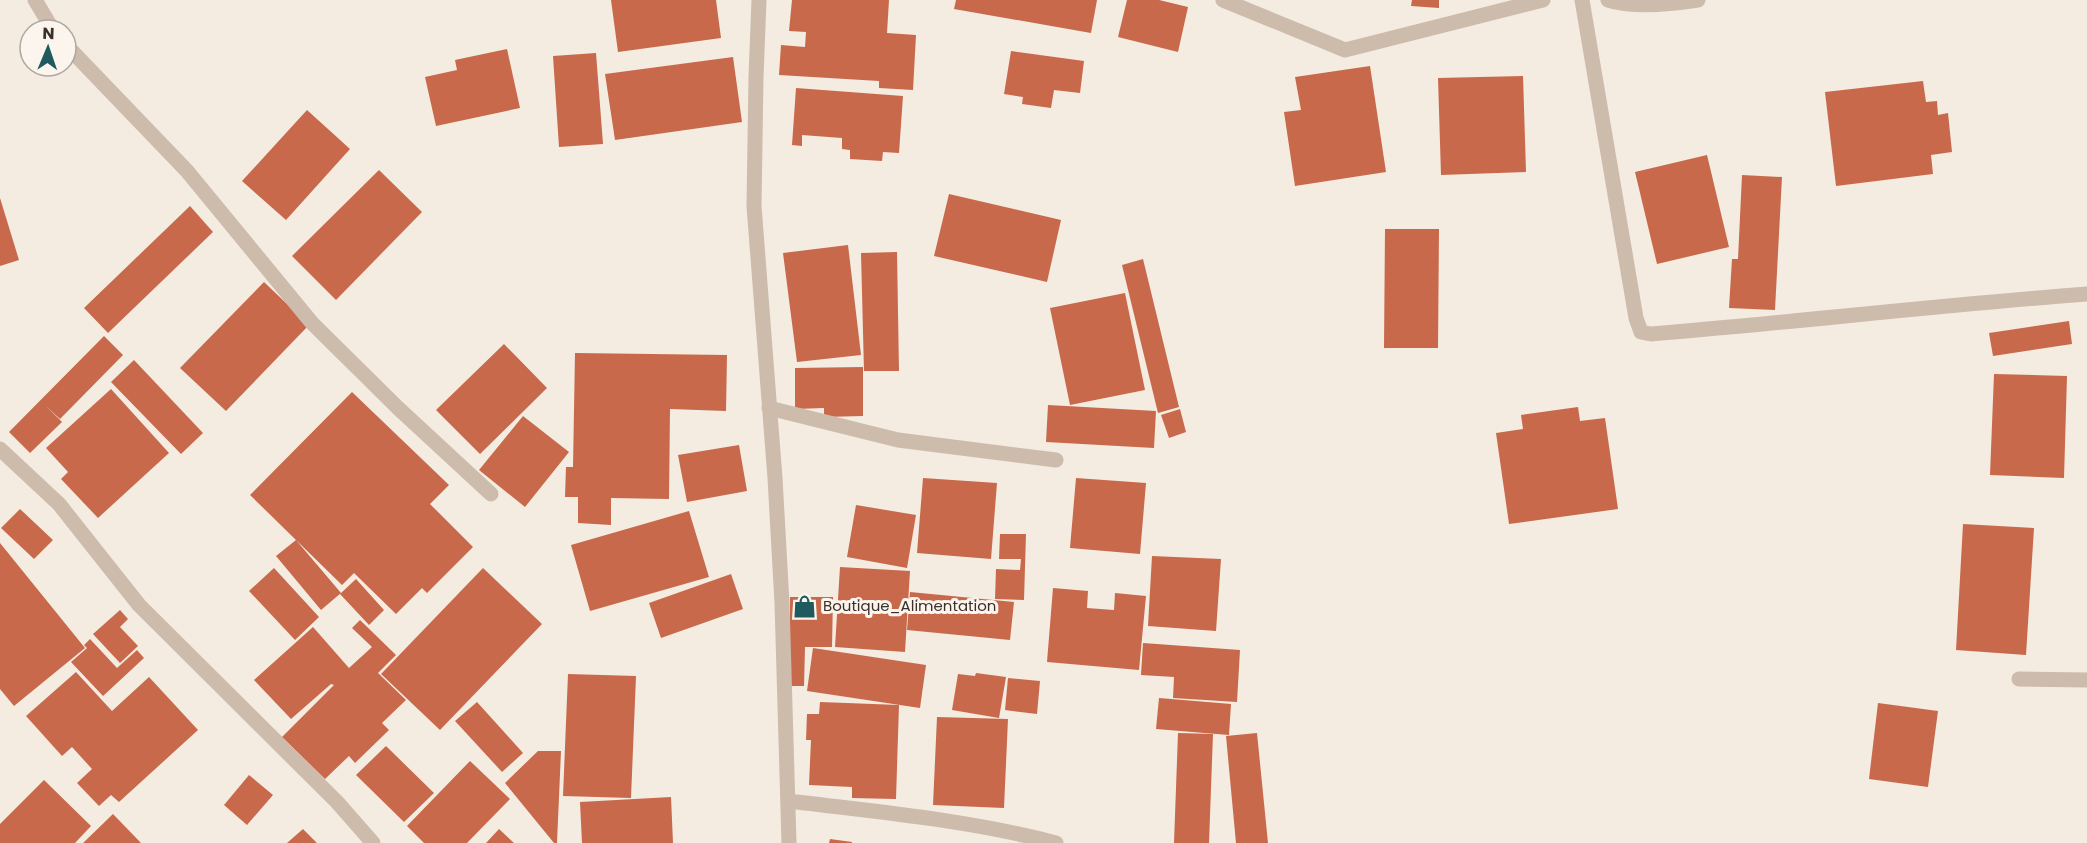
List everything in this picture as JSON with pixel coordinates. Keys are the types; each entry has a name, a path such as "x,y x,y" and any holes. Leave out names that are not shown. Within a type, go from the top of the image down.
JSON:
{"street":[{"path":"35,0 46,18"},
{"path":"759,0 754,206 782,603 789,843"},
{"path":"1223,0 1345,50 1543,0"},
{"path":"1582,0 1636,318 1641,332 1651,334 1764,325 1963,303 2087,294"},
{"path":"1608,0 1617,3 1674,3 1698,0"},
{"path":"78,57 187,171 312,323 398,408 492,494"},
{"path":"770,408 898,440 1056,460"},
{"path":"0,449 59,504 139,605 337,802 373,843"},
{"path":"2019,679 2087,680"},
{"path":"789,801 1022,834 1056,843"}],"building":[{"path":"611,0 716,0 721,38 618,52"},
{"path":"792,0 889,0 887,33 916,35 913,90 879,88 879,81 779,75 781,45 805,47 806,32 789,31"},
{"path":"956,0 1097,0 1091,33 954,9"},
{"path":"1127,0 1159,0 1188,7 1178,52 1118,37"},
{"path":"1412,0 1439,0 1439,8 1411,6"},
{"path":"507,49 520,108 436,126 425,77 457,70 455,60"},
{"path":"1011,51 1084,61 1080,93 1054,90 1051,108 1022,104 1023,97 1004,94"},
{"path":"596,53 603,144 559,147 553,56"},
{"path":"733,57 742,122 615,140 605,74"},
{"path":"1370,66 1386,172 1295,186 1284,112 1301,110 1295,77"},
{"path":"1523,76 1526,172 1441,175 1438,78"},
{"path":"1923,81 1926,102 1937,101 1938,115 1948,113 1952,152 1931,155 1933,174 1836,186 1825,92"},
{"path":"796,88 903,96 899,153 883,152 882,161 850,159 850,150 842,149 842,138 802,135 802,146 792,145"},
{"path":"307,110 350,149 286,220 242,181"},
{"path":"1707,155 1729,247 1657,264 1635,172"},
{"path":"379,170 422,212 336,300 292,256"},
{"path":"1742,175 1782,177 1775,310 1729,308 1732,259 1738,259"},
{"path":"949,194 1061,220 1047,282 934,256"},
{"path":"0,198 19,260 0,266"},
{"path":"190,206 213,232 108,333 84,308"},
{"path":"1385,229 1439,229 1438,348 1384,348"},
{"path":"848,245 861,355 797,362 783,253"},
{"path":"897,252 899,371 864,371 861,253"},
{"path":"1143,259 1179,407 1158,413 1122,265"},
{"path":"264,282 309,325 226,411 180,368"},
{"path":"1125,293 1145,390 1070,405 1050,308"},
{"path":"2069,321 2072,344 1993,356 1989,333"},
{"path":"104,336 123,355 60,419 46,406 62,422 30,453 9,432"},
{"path":"504,344 547,388 480,454 436,410"},
{"path":"575,353 727,355 726,411 670,409 669,499 611,498 611,525 578,523 578,497 565,497 566,467 573,467"},
{"path":"134,360 203,433 181,454 111,382"},
{"path":"863,367 863,416 824,417 824,408 795,409 795,368"},
{"path":"1994,374 2067,376 2064,478 1990,475"},
{"path":"111,389 169,453 98,518 61,479 68,472 46,448"},
{"path":"352,392 449,485 430,504 473,547 427,593 422,588 396,614 354,573 342,585 250,495"},
{"path":"1048,405 1156,411 1154,448 1046,442"},
{"path":"1578,407 1580,421 1605,418 1618,509 1509,524 1496,433 1523,429 1521,415"},
{"path":"1180,409 1186,432 1169,438 1161,415"},
{"path":"523,416 569,452 525,507 479,470"},
{"path":"739,445 747,491 687,502 678,455"},
{"path":"923,478 997,483 991,559 917,553"},
{"path":"1076,478 1146,483 1140,554 1070,548"},
{"path":"856,505 916,515 907,568 847,557"},
{"path":"20,509 53,540 34,559 1,528"},
{"path":"689,511 709,577 590,611 571,545"},
{"path":"1963,524 2034,528 2026,655 1956,650"},
{"path":"1000,534 1026,534 1024,600 995,599 996,569 1020,570 1021,559 999,559"},
{"path":"296,540 341,593 321,610 276,556"},
{"path":"0,543 85,648 14,706 0,689"},
{"path":"1152,556 1221,559 1216,631 1148,626"},
{"path":"840,567 910,571 905,652 835,647"},
{"path":"274,568 319,617 295,640 249,591"},
{"path":"483,568 542,624 440,730 381,674"},
{"path":"731,574 743,609 661,638 649,603"},
{"path":"356,579 384,610 369,625 340,594"},
{"path":"1053,588 1088,591 1087,608 1114,610 1115,593 1146,596 1139,670 1047,662"},
{"path":"910,592 1014,602 1010,640 907,630"},
{"path":"790,597 833,597 832,647 805,647 804,686 790,686"},
{"path":"120,610 128,619 120,627 138,646 120,663 93,634"},
{"path":"360,620 396,655 378,673 406,700 382,723 389,730 355,763 349,756 325,779 282,737 334,685 331,684 291,719 254,680 313,627 349,668 372,647 352,628"},
{"path":"90,639 117,668 137,650 144,658 103,696 71,662 87,648 84,645"},
{"path":"1143,643 1240,650 1237,702 1173,698 1174,677 1141,675"},
{"path":"813,648 926,665 920,708 807,691"},
{"path":"76,672 112,711 149,677 198,730 119,802 111,795 99,806 77,783 92,769 72,747 62,756 26,716"},
{"path":"976,673 1006,677 999,718 952,710 958,674 975,676"},
{"path":"568,674 636,676 631,798 563,796"},
{"path":"1008,678 1040,681 1037,714 1005,710"},
{"path":"1159,698 1231,704 1229,735 1156,729"},
{"path":"477,702 523,753 502,772 455,721"},
{"path":"820,702 899,705 896,799 852,798 852,787 809,785 811,740 806,740 807,714 819,714"},
{"path":"1878,703 1938,711 1928,787 1869,779"},
{"path":"937,717 1008,719 1004,808 933,805"},
{"path":"1178,733 1213,734 1209,843 1174,843"},
{"path":"1257,733 1268,843 1236,843 1226,736"},
{"path":"386,746 434,793 404,822 356,775"},
{"path":"538,751 561,751 557,843 554,843 505,783"},
{"path":"470,761 510,799 467,843 424,843 407,826"},
{"path":"249,775 273,795 247,825 224,805"},
{"path":"44,780 91,826 75,843 0,843 0,824"},
{"path":"671,797 673,843 582,843 580,802"},
{"path":"113,814 141,843 83,843"},
{"path":"303,829 317,843 287,843"},
{"path":"499,829 514,843 486,843"},
{"path":"830,839 852,842 852,843 829,843"}],"place":[{"name":"Boutique_Alimentation","path":"805,606"}]}
